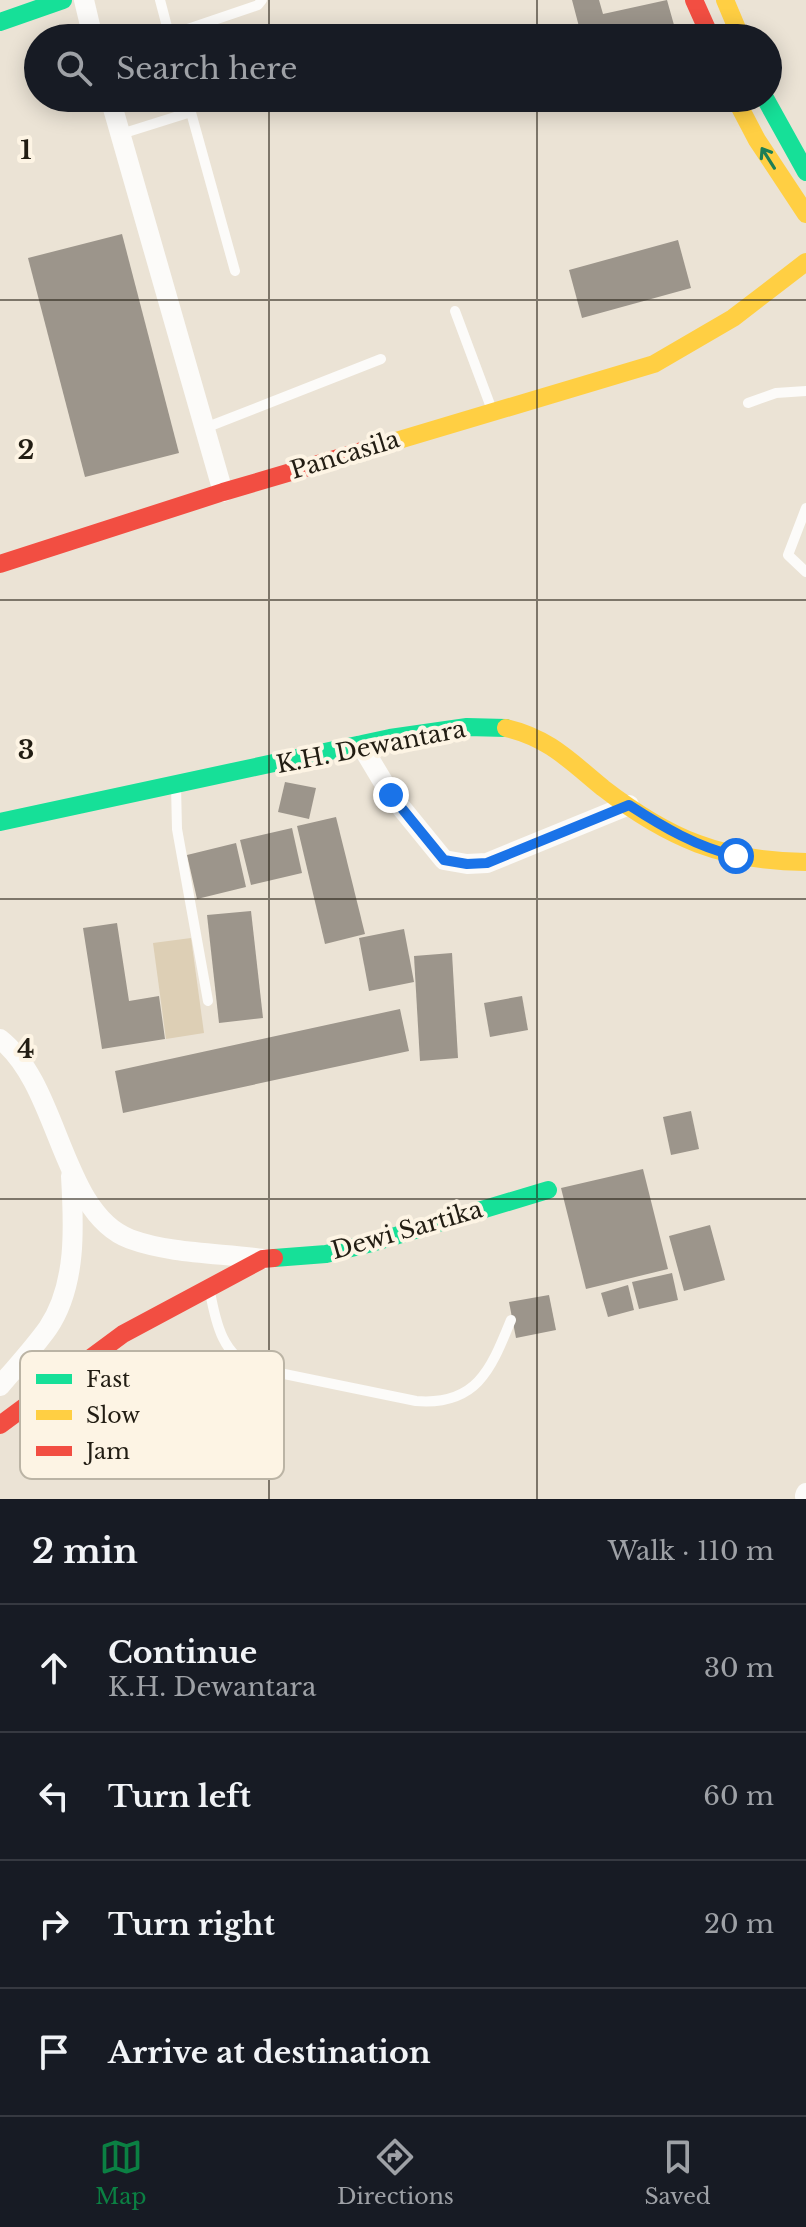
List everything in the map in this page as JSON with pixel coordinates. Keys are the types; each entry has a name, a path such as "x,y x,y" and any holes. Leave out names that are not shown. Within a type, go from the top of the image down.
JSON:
{"main road":[{"path":"0,22 63,0"},
{"path":"694,0 705,24"},
{"path":"725,0 735,24"},
{"path":"742,112 806,214"},
{"path":"773,112 806,172"},
{"name":"Pancasila","path":"0,564 223,492 654,364 704,337 806,262"},
{"name":"K.H. Dewantara","path":"0,822 361,745 466,727 505,727 545,741 604,789 658,823 709,849 736,856 806,862"},
{"name":"Dewi Sartika","path":"100,1351 123,1334 263,1259 326,1254 372,1243 548,1190"},
{"name":"Dewi Sartika","path":"0,1425 20,1410"}],"street":[{"path":"84,0 90,24"},
{"path":"114,112 223,492"},
{"path":"361,745 391,795 444,860 487,863 629,805"},
{"name":"Dewi Sartika","path":"0,1039 12,1048 31,1074 45,1101 71,1169 89,1203 110,1227 128,1239 186,1251 263,1259"},
{"name":"Dewi Sartika","path":"29,1351 49,1326 63,1296 70,1263 73,1222 71,1169"},
{"name":"Dewi Sartika","path":"0,1386 20,1362"}],"lane":[{"path":"160,0 167,24"},
{"path":"204,24 258,5 262,0"},
{"path":"121,134 191,112 235,271"},
{"path":"455,311 492,411"},
{"path":"205,428 381,359"},
{"path":"748,403 776,393 806,391"},
{"path":"806,508 788,555 806,572"},
{"path":"176,783 177,829 208,1001"},
{"path":"209,1286 224,1341 231,1351"},
{"path":"284,1374 416,1401 438,1403 455,1399 483,1377 494,1362 511,1320"}],"shaded area":[{"path":"191,938 204,1033 166,1039 153,943"}],"building":[{"path":"572,0 599,0 603,14 667,0 674,24 578,24"},
{"path":"122,234 179,453 85,477 28,258"},
{"path":"678,240 691,288 582,318 569,270"},
{"path":"285,782 316,788 309,819 278,812"},
{"path":"336,817 365,934 325,944 297,826"},
{"path":"292,828 302,873 251,885 240,840"},
{"path":"236,843 246,887 197,899 187,855"},
{"path":"251,911 263,1018 219,1023 207,915"},
{"path":"117,923 129,1001 159,996 165,1039 102,1049 83,928"},
{"path":"404,929 414,982 369,991 359,938"},
{"path":"452,953 458,1058 420,1061 414,956"},
{"path":"522,996 528,1030 490,1037 484,1003"},
{"path":"400,1009 409,1051 123,1113 115,1071"},
{"path":"691,1111 699,1149 671,1155 663,1117"},
{"path":"643,1169 668,1269 586,1289 561,1188"},
{"path":"710,1225 725,1280 684,1291 669,1236"},
{"path":"672,1273 678,1300 639,1309 632,1282"},
{"path":"628,1285 634,1310 608,1317 601,1293"},
{"path":"549,1295 556,1330 516,1338 509,1302"}],"traffic: fast":[{"path":"0,22 63,0"},
{"path":"773,112 806,172"},
{"path":"0,822 390,738 467,727 506,728"},
{"path":"274,1258 326,1254 372,1243 548,1190"}],"traffic: slow":[{"path":"725,0 735,24"},
{"path":"742,112 806,214"},
{"path":"369,449 654,364 733,318 806,262"},
{"path":"506,728 547,744 627,806 674,834 722,852 776,861 806,862"}],"traffic: jam":[{"path":"694,0 705,24"},
{"path":"0,564 369,449"},
{"path":"100,1351 123,1334 263,1259 274,1258"},
{"path":"0,1425 20,1410"}],"route":[{"path":"391,795 444,860 487,863 629,805 709,849 736,856"}]}
